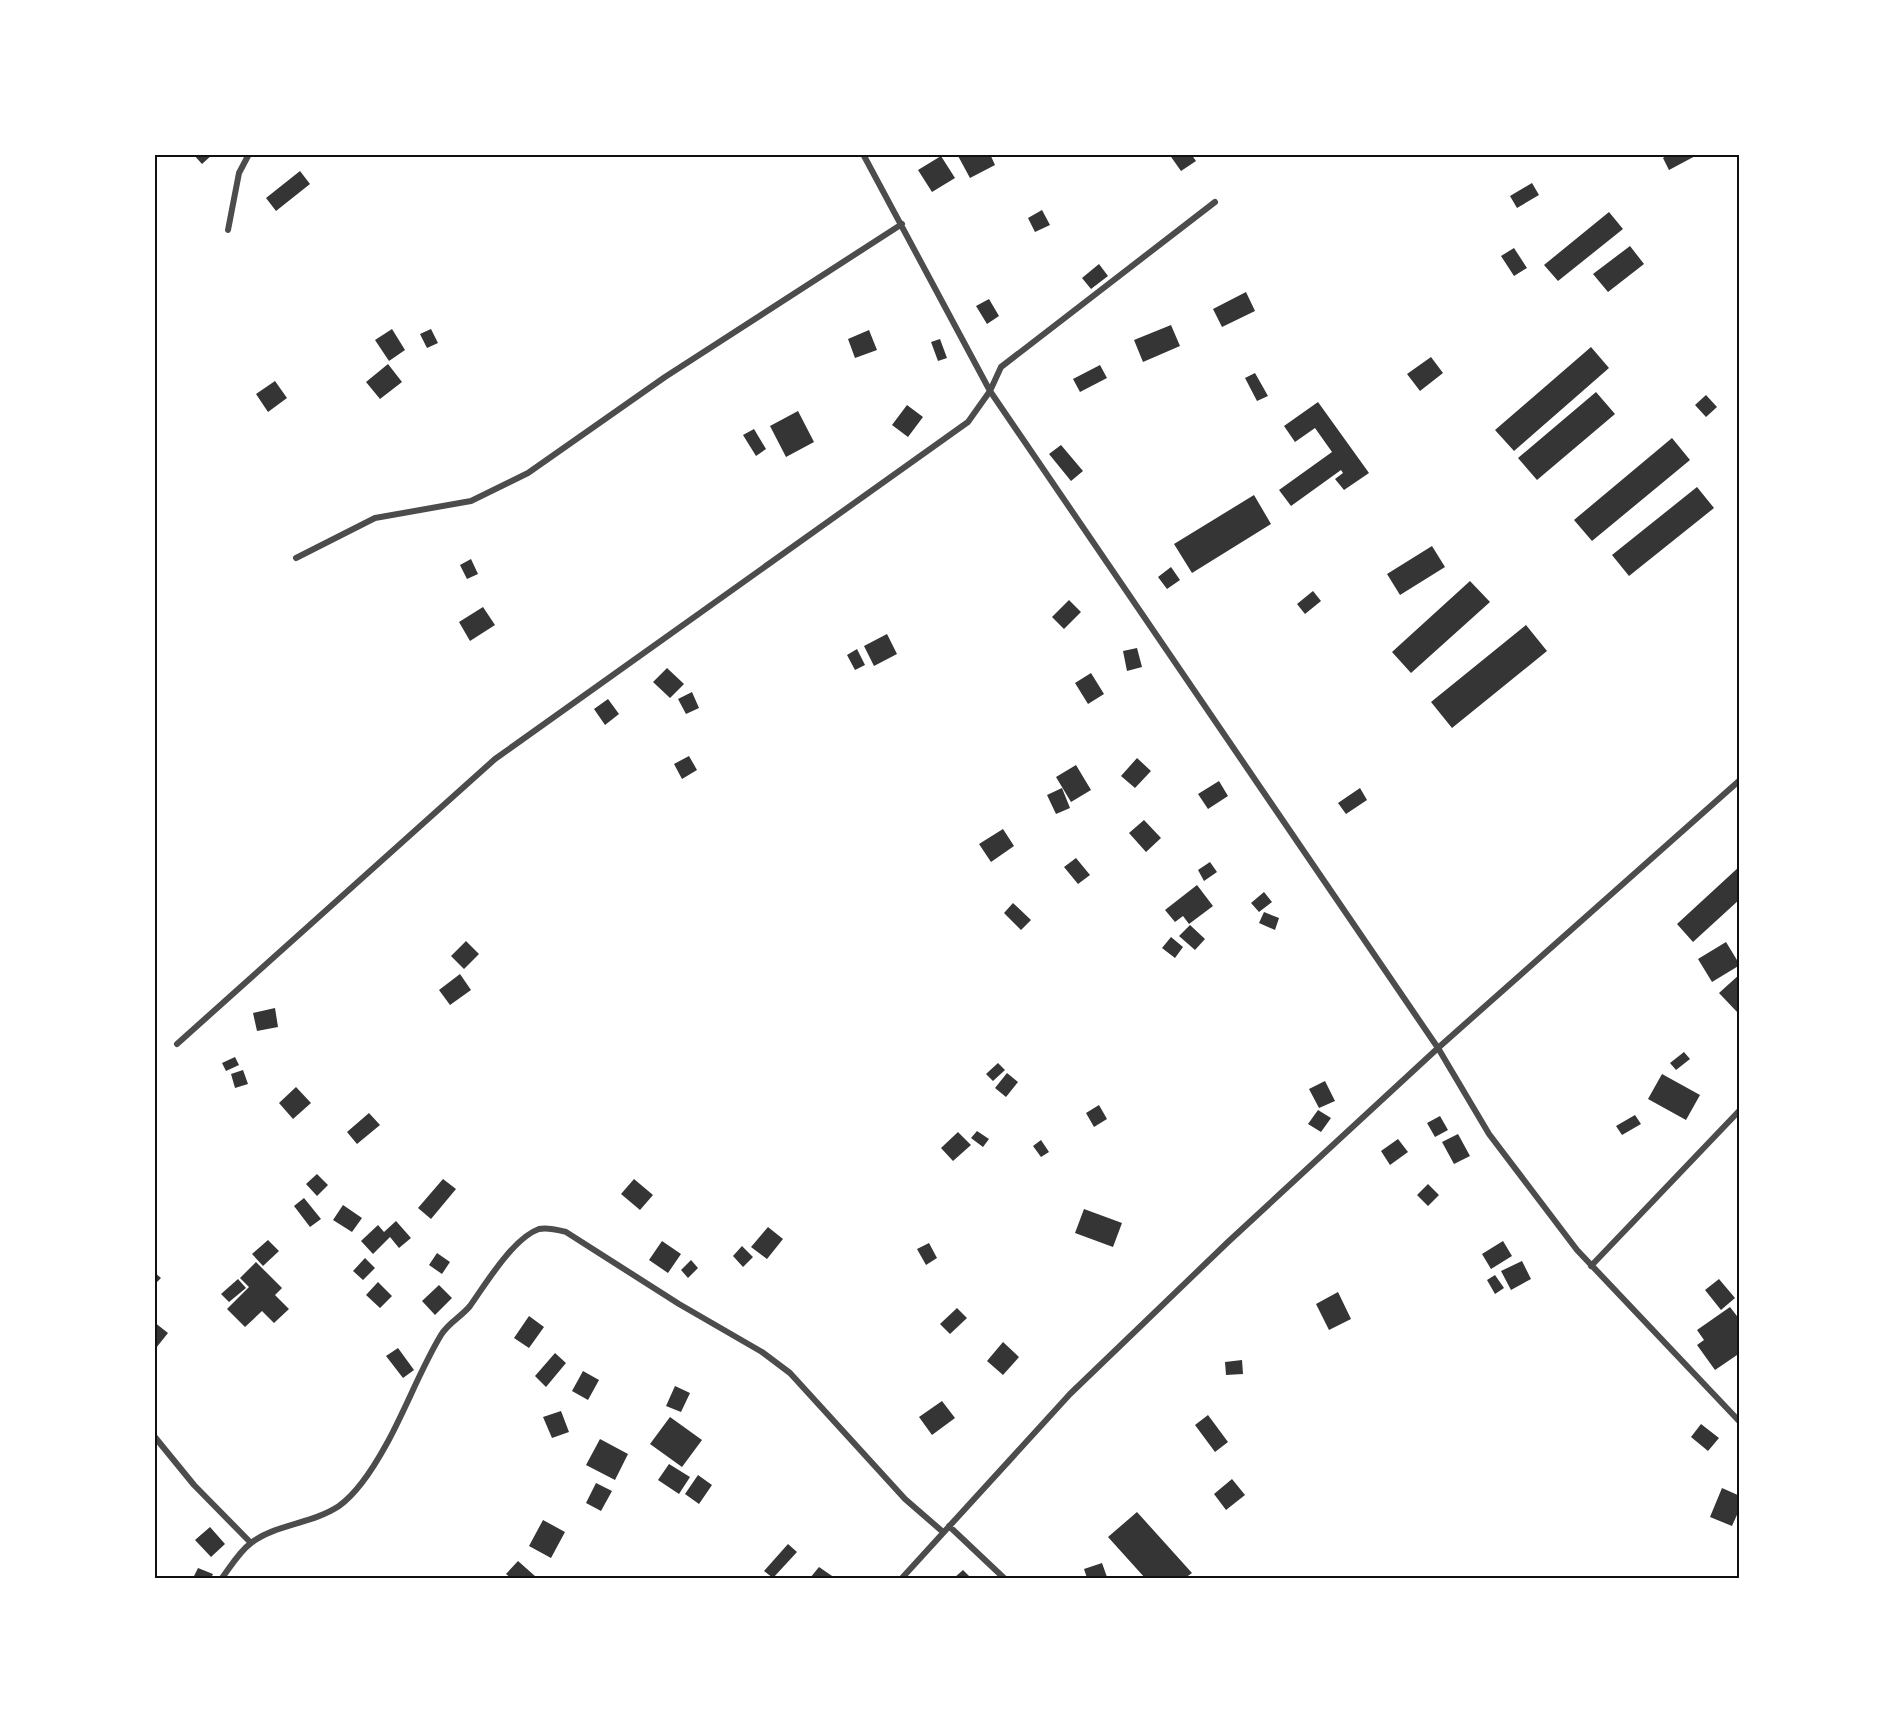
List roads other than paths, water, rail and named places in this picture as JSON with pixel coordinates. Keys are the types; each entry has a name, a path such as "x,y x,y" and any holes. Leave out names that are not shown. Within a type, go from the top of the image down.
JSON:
{"street":[{"path":"228,230 239,173 249,154"},
{"path":"863,154 990,391 1438,1048 1489,1134 1591,1266 1740,1422"},
{"path":"177,1044 495,759 968,423 990,391 1001,367 1215,202"},
{"path":"296,558 375,518 471,501 528,473 664,376 902,224"},
{"path":"902,1578 1078,1386 1228,1242 1438,1048 1740,780"},
{"path":"1591,1266 1740,1110"},
{"path":"222,1578 251,1543 264,1535 315,1518 339,1506 350,1496 386,1445 412,1386 446,1328 467,1310 490,1274 508,1254 531,1234 549,1228 566,1232 679,1304 762,1352 790,1373 905,1499 943,1532"},
{"path":"154,1436 195,1485 251,1543"},
{"path":"949,1526 1004,1578"}]}
